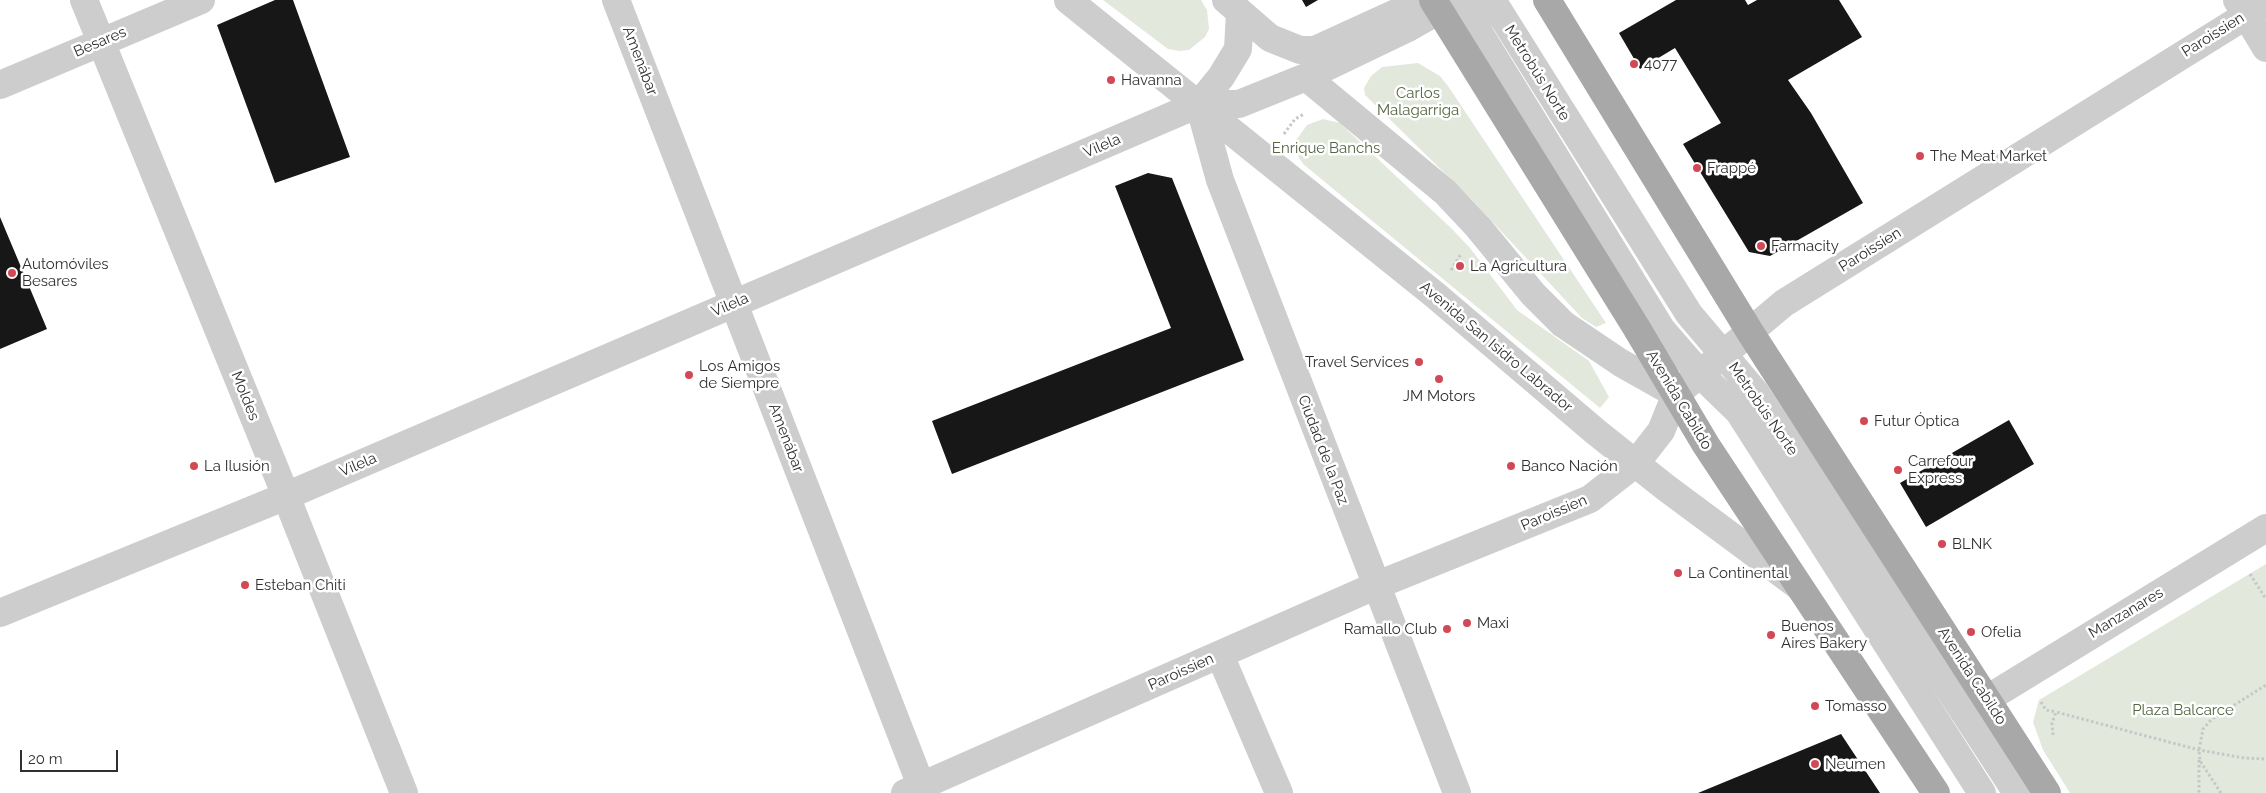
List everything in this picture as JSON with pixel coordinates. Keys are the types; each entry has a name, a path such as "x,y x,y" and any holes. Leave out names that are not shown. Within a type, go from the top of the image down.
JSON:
{"main road":[{"name":"Avenida Cabildo","path":"1547,0 1750,332 2047,793"},
{"name":"Avenida Cabildo","path":"1443,2 1706,445 1936,793"}],"street":[{"name":"Moldes","path":"84,0 286,496 404,793"},
{"name":"Besares","path":"0,85 201,0"},
{"name":"Amenábar","path":"616,0 734,304 917,791"},
{"name":"Avenida San Isidro Labrador","path":"1068,0 1434,295 1596,432 1665,487 1797,584"},
{"name":"Metrobús Norte","path":"1492,0 1689,314 1755,392 2018,793"},
{"name":"Vilela","path":"0,613 286,496 1199,104 1239,104 1306,78 1398,33 1443,2"},
{"path":"1233,6 1270,38 1300,50 1315,50 1443,2"},
{"name":"Metrobús Norte","path":"1443,2 1481,36 1662,330 1701,375 1739,412 1982,793"},
{"path":"1199,104 1221,78 1238,49 1233,6"},
{"path":"2249,6 2266,48"},
{"name":"Paroissien","path":"917,791 1375,586 1590,499 1636,463 1661,431 1676,394 1701,375 1784,303 2249,6"},
{"path":"1306,78 1445,192 1478,227 1534,294 1563,324 1621,363 1676,394"},
{"name":"Ciudad de la Paz","path":"1199,104 1220,180 1456,793"},
{"name":"Manzanares","path":"1987,699 2266,528"},
{"path":"1220,655 1279,793"}],"path":[{"path":"1434,295 1478,227"},
{"path":"2199,793 2199,750 2203,729 2212,719 2266,685"},
{"path":"2053,734 2052,723 2056,712 2199,750 2244,758 2266,759"},
{"path":"2199,750 2200,761 2221,793"}],"green space":[{"path":"1103,0 1201,0 1207,10 1209,29 1205,37 1189,50 1168,49"},
{"name":"Carlos Malagarriga","path":"1418,63 1440,76 1448,86 1606,323 1596,327 1582,318 1472,200 1365,95 1364,88 1371,76 1382,67"},
{"name":"Enrique Banchs","path":"1323,119 1340,123 1452,229 1470,248 1517,310 1589,361 1609,397 1600,408 1303,164 1298,156 1297,139 1307,125"},
{"name":"Plaza Balcarce","path":"2266,564 2266,793 2070,793 2043,750 2033,722 2039,700"}],"building":[{"path":"275,0 293,0 350,157 275,183 217,25"},
{"path":"1302,0 1318,0 1306,7"},
{"path":"1676,0 1745,0 1748,5 1757,0 1839,0 1862,37 1788,80 1811,113 1863,203 1770,256 1749,252 1683,144 1721,123 1675,48 1640,69 1619,33"},
{"path":"1148,173 1172,178 1244,360 952,474 932,421 1171,328 1115,186"},
{"name":"Automóviles Besares","path":"0,217 47,329 0,349"},
{"path":"2009,420 2034,464 1926,527 1900,483"},
{"name":"Neumen","path":"1841,734 1880,793 1698,793"}],"place":[{"name":"4077","path":"1634,64"},
{"name":"Havanna","path":"1111,80"},
{"name":"The Meat Market","path":"1920,156"},
{"name":"Frappé","path":"1697,168"},
{"name":"Farmacity","path":"1761,246"},
{"name":"La Agricultura","path":"1460,266"},
{"name":"Automóviles Besares","path":"12,273"},
{"name":"Travel Services","path":"1419,362"},
{"name":"Los Amigos de Siempre","path":"689,375"},
{"name":"JM Motors","path":"1439,379"},
{"name":"Futur Óptica","path":"1864,421"},
{"name":"La Ilusión","path":"194,466"},
{"name":"Banco Nación","path":"1511,466"},
{"name":"Carrefour Express","path":"1898,470"},
{"name":"BLNK","path":"1942,544"},
{"name":"La Continental","path":"1678,573"},
{"name":"Esteban Chiti","path":"245,585"},
{"name":"Maxi","path":"1467,623"},
{"name":"Ramallo Club","path":"1447,629"},
{"name":"Ofelia","path":"1971,632"},
{"name":"Buenos Aires Bakery","path":"1771,635"},
{"name":"Tomasso","path":"1815,706"},
{"name":"Neumen","path":"1815,764"}]}
